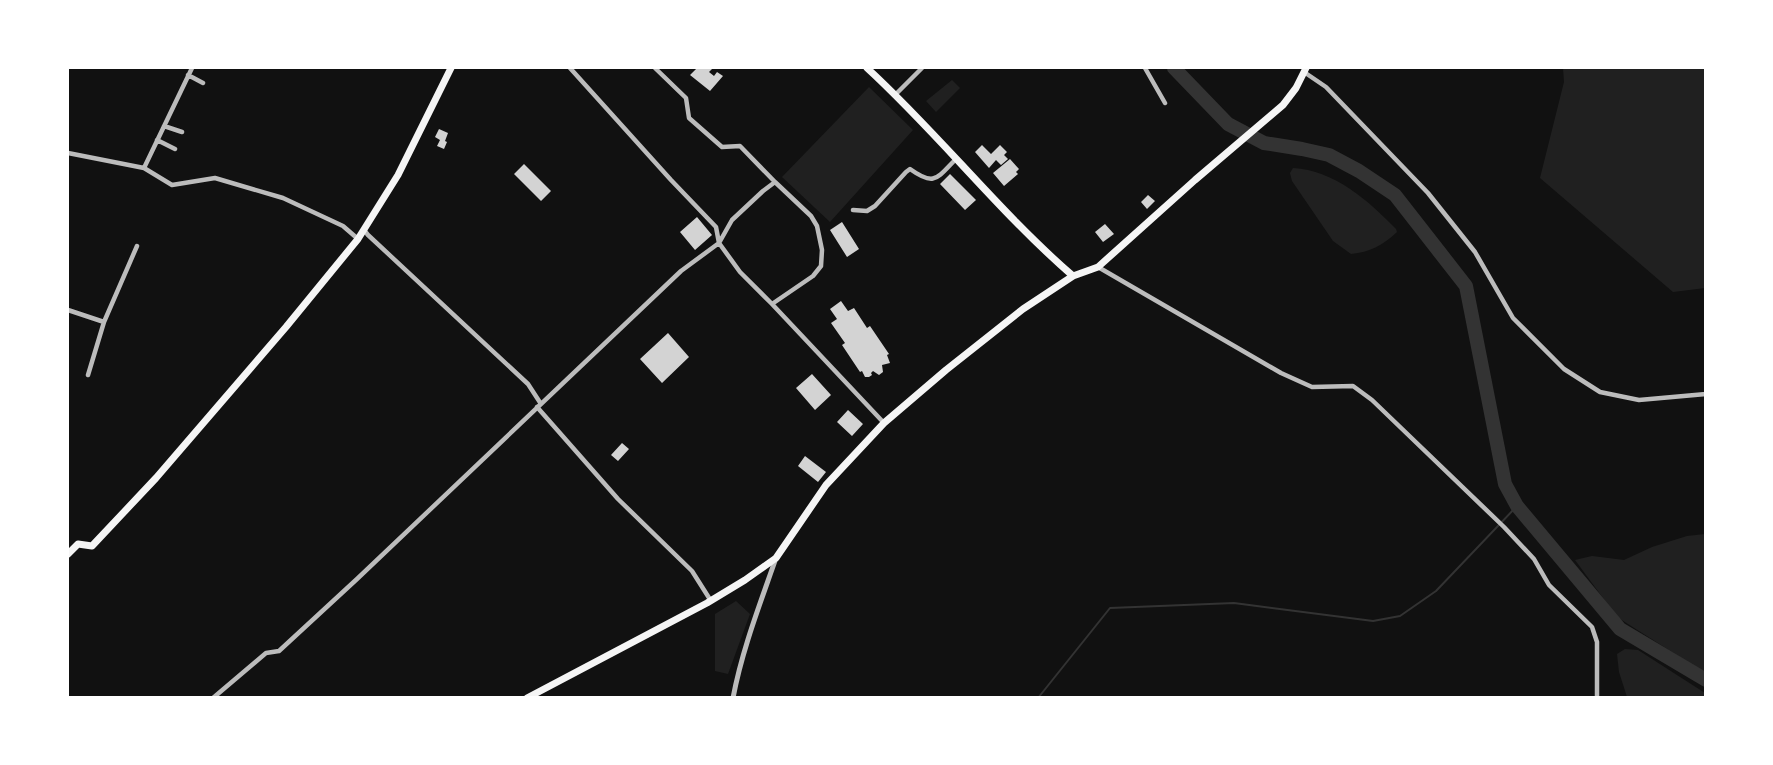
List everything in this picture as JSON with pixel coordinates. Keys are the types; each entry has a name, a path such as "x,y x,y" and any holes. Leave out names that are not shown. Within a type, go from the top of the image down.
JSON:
{"main road":[{"path":"68,554 78,544 92,546 156,478 286,327 358,239 398,175 452,68"},
{"path":"867,68 896,94 956,159 1073,276"},
{"path":"527,698 711,601 776,558 826,486 884,423 1023,309 1073,276 1098,267 1215,162 1283,105 1296,88 1305,70"}],"street":[{"path":"144,168 192,68"},
{"path":"570,68 716,227 719,243 740,272 884,423"},
{"path":"655,68 686,98 689,118 723,147 740,146 811,216 817,226 822,250 821,266 813,276 772,304"},
{"path":"896,94 922,68"},
{"path":"1145,68 1165,103"},
{"path":"1305,70 1332,93 1428,193 1475,252 1514,318 1564,369 1600,392 1639,400 1706,394"},
{"path":"188,75 203,82"},
{"path":"164,126 182,132"},
{"path":"157,140 175,149"},
{"path":"68,153 144,168 171,185 215,178 283,198 343,226 358,239"},
{"path":"853,210 867,211 875,206 910,169 925,179 933,179 942,174 956,159"},
{"path":"213,698 266,653 279,651 681,271 719,243 732,220 775,182"},
{"path":"364,230 392,259 528,384 538,406 618,499 692,570 711,601"},
{"path":"88,375 104,322 136,246"},
{"path":"1098,267 1281,373 1312,387 1353,386 1372,400 1504,527 1534,559 1549,585 1592,627 1597,642 1597,698"},
{"path":"68,310 104,322"},
{"path":"734,698 737,676 748,638 776,558"}],"shaded area":[{"path":"1563,68 1705,68 1705,288 1673,292 1540,178 1564,82"},
{"path":"952,80 960,88 936,112 926,101"},
{"path":"869,87 913,130 830,222 782,177"},
{"path":"1293,168 1323,174 1350,189 1374,208 1397,232 1376,247 1351,254 1333,241 1292,181 1290,173"},
{"path":"1706,534 1705,673 1617,617 1575,560 1592,556 1624,560 1652,547 1687,536"},
{"path":"736,601 750,614 728,674 715,671 715,614"},
{"path":"1625,649 1638,650 1705,693 1705,697 1627,697 1619,672 1617,654"}],"building":[{"path":"697,68 713,68 709,72 714,76 717,72 723,76 710,91 690,75"},
{"path":"439,129 448,133 444,149 437,146 440,140 435,137"},
{"path":"982,145 991,154 1000,145 1007,152 1004,155 1008,159 1001,165 996,160 989,168 975,152"},
{"path":"1010,159 1019,169 1016,172 1018,174 1004,186 993,173"},
{"path":"524,164 551,191 541,201 514,174"},
{"path":"950,174 976,200 965,210 940,184"},
{"path":"1148,195 1155,201 1147,209 1141,202"},
{"path":"697,217 712,235 695,250 680,232"},
{"path":"842,222 859,249 847,257 830,230"},
{"path":"1105,224 1114,234 1103,242 1095,232"},
{"path":"841,301 848,311 854,308 867,328 870,326 889,354 887,355 890,363 882,365 883,372 879,375 873,371 872,375 865,377 842,345 845,343 831,323 837,319 830,309"},
{"path":"668,333 689,357 662,383 640,359"},
{"path":"812,374 831,395 815,410 796,388"},
{"path":"848,410 863,424 852,436 837,422"},
{"path":"622,443 629,449 618,461 611,455"},
{"path":"805,456 826,472 818,482 798,466"}],"waterway":[{"path":"1174,68 1228,124 1264,143 1329,155 1359,171 1395,195 1466,286 1505,484 1517,506 1620,629 1706,680"},
{"path":"1038,698 1110,608 1234,603 1373,621 1400,616 1436,591 1517,506"}]}
